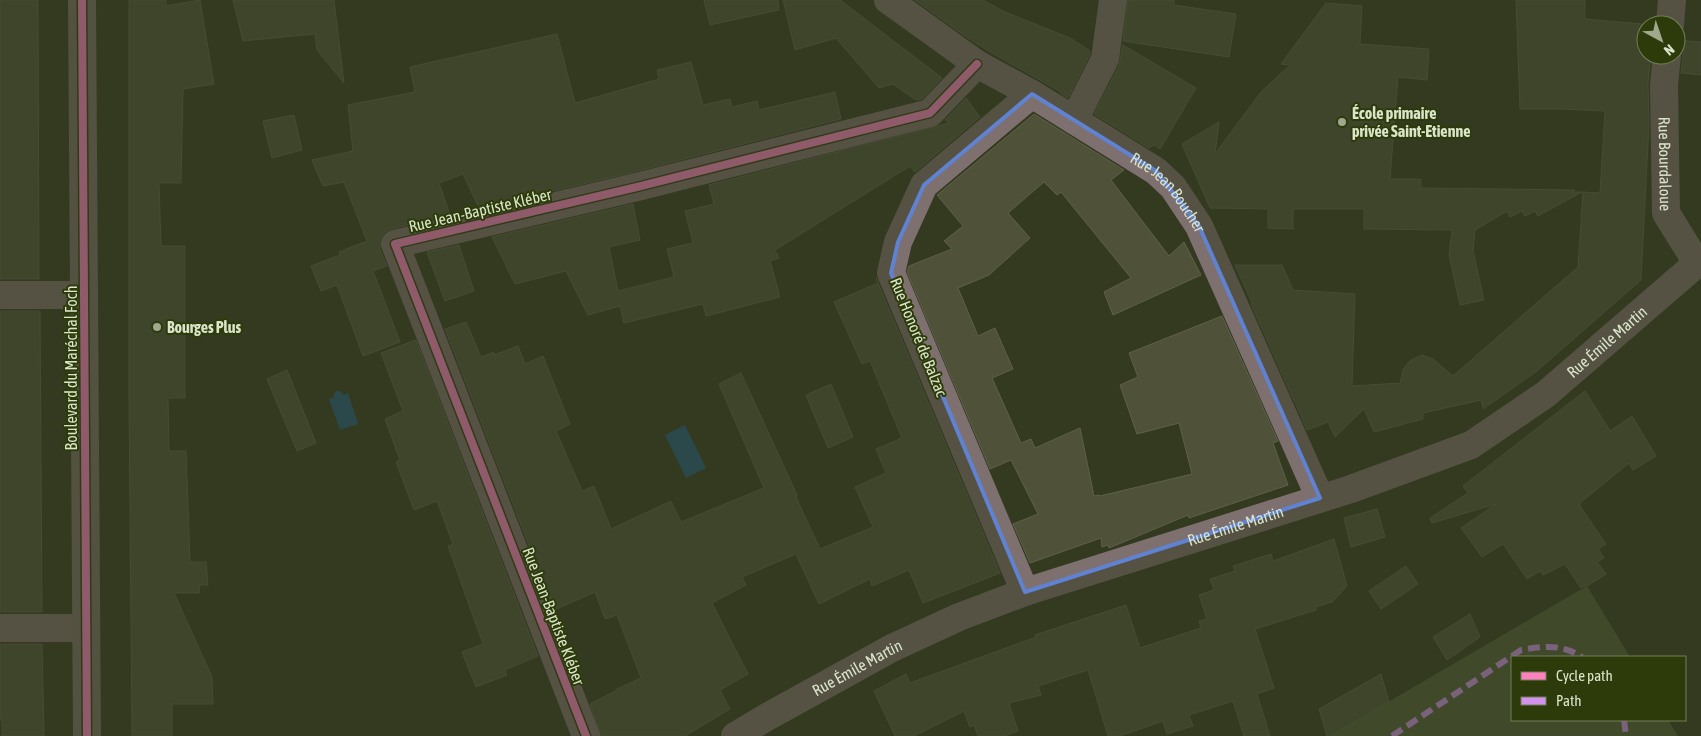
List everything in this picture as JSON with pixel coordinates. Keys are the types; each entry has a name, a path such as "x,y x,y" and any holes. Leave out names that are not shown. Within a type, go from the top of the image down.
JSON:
{"main road":[{"name":"Boulevard du Maréchal Foch","path":"82,0 88,736"}],"street":[{"name":"Rue Jean Boucher","path":"888,0 978,64 1032,94 1156,171 1172,187 1199,226 1320,498"},
{"path":"1074,120 1105,59 1113,0"},
{"path":"1671,15 1672,0"},
{"name":"Rue Jean-Baptiste Kléber","path":"586,736 395,244 637,187 930,113 978,64"},
{"name":"Rue Bourdaloue","path":"1666,65 1664,85 1666,213 1699,261"},
{"name":"Rue Honoré de Balzac","path":"1024,592 892,273 898,242 924,185 1032,94"},
{"name":"Rue Émile Martin","path":"735,736 892,648 960,617 1024,592 1382,479 1471,445 1546,394 1699,261"},
{"path":"0,295 84,296"},
{"path":"0,628 86,628"}],"highlighted area":[{"path":"1032,94 1156,171 1199,226 1320,498 1025,592 891,273 898,242 924,185"}],"green space":[{"path":"1587,586 1629,656 1511,656 1511,721 1669,721 1678,736 1330,736"}],"water":[{"path":"336,391 340,391 344,395 348,393 358,424 340,430 329,399 334,398"},
{"path":"685,425 706,468 686,478 665,435"}],"building":[{"path":"0,0 38,0 39,279 0,279"},
{"path":"129,0 166,0 166,6 200,0 214,84 183,89 181,183 159,183 161,246 185,246 185,398 168,398 169,451 186,451 190,562 206,562 208,585 200,585 199,593 174,593 212,677 213,704 172,704 172,736 132,736 129,399"},
{"path":"233,0 334,0 344,83 317,50 315,34 243,41"},
{"path":"704,0 778,0 779,10 710,25"},
{"path":"783,0 840,0 942,78 922,99 916,100 893,84 879,88 836,38 795,50"},
{"path":"915,0 983,0 1005,12 1070,38 1090,51 1090,54 1068,98 1061,92 990,52"},
{"path":"1128,0 1174,0 1174,5 1236,14 1229,57 1123,41"},
{"path":"1516,0 1585,0 1585,19 1636,23 1636,65 1650,65 1648,83 1649,124 1641,280 1537,371 1483,409 1481,400 1423,413 1423,419 1374,432 1364,409 1335,437 1328,422 1307,430 1235,265 1282,265 1293,290 1355,294 1352,386 1400,383 1403,370 1407,364 1422,355 1433,359 1453,376 1578,267 1583,192 1600,193 1605,111 1520,109"},
{"path":"1326,3 1362,6 1360,44 1429,49 1427,80 1398,77 1390,179 1421,179 1421,188 1575,190 1573,192 1582,192 1538,216 1535,211 1525,216 1522,211 1510,217 1507,211 1475,230 1473,251 1484,300 1460,305 1449,255 1452,230 1364,229 1364,209 1293,209 1293,229 1268,228 1268,209 1210,208 1182,144 1219,122 1215,154 1261,92 1290,65 1281,64"},
{"path":"557,34 575,103 659,79 657,70 691,62 703,105 730,99 732,107 757,101 759,110 835,92 841,119 626,174 479,208 463,174 439,183 450,215 391,229 384,233 380,240 380,250 387,266 373,271 400,342 363,356 337,285 321,291 311,266 340,255 339,252 367,241 344,182 323,186 312,160 353,151 348,105 415,92 410,67"},
{"path":"1686,41 1701,42 1701,75 1681,73 1682,65 1686,65"},
{"path":"1123,45 1196,88 1160,149 1154,145 1149,148 1094,114 1119,66"},
{"path":"966,98 980,117 915,172 910,166 775,250 779,258 770,261 780,297 706,316 703,304 624,323 620,306 588,315 566,271 515,284 492,237 633,204 640,240 609,247 618,291 674,277 667,249 693,243 685,211 714,204 709,185 949,123 945,120"},
{"path":"1034,114 1124,170 1111,180 1169,256 1184,242 1201,275 1113,315 1104,292 1131,278 1061,192 1057,195 1044,182 1008,213 1030,238 989,275 958,288 978,336 995,328 1013,369 992,378 1021,443 1031,439 1035,448 1080,428 1094,496 1192,474 1179,423 1137,434 1120,385 1138,377 1129,353 1222,316 1278,441 1273,443 1288,485 1189,518 1188,515 1109,548 1108,545 1102,547 1101,538 1030,563 1013,524 1038,514 1011,460 990,469 907,272 909,266 952,249 944,241 963,226 937,195"},
{"path":"294,115 302,150 272,158 263,121"},
{"path":"459,245 474,291 445,301 427,252"},
{"path":"876,278 1000,573 923,603 909,570 872,586 870,579 819,604 796,554 742,577 746,585 712,603 748,674 720,690 730,709 685,736 601,736 590,704 641,678 617,615 605,619 595,592 554,610 445,329 466,322 481,357 494,352 494,355 518,346 525,364 543,356 570,424 556,431 582,491 594,486 611,529 671,501 681,522 764,488 719,384 741,373 820,549 873,527 855,487 886,473 876,449 902,438 870,361 862,364 834,302 878,283"},
{"path":"0,311 40,311 42,612 0,612"},
{"path":"416,340 538,656 505,670 507,675 476,687 462,652 483,644 448,546 453,544 437,501 414,510 396,462 400,460 385,419 403,411 381,353"},
{"path":"287,370 316,443 297,451 267,379"},
{"path":"831,384 853,437 828,448 806,395"},
{"path":"1585,391 1610,431 1632,416 1656,456 1633,470 1629,463 1580,503 1580,506 1606,544 1598,549 1604,558 1597,562 1606,574 1581,588 1565,564 1543,575 1540,571 1527,579 1503,544 1482,557 1461,528 1496,504 1432,523 1430,518 1468,493 1463,486"},
{"path":"1377,509 1385,537 1351,547 1344,518"},
{"path":"1334,539 1347,586 1332,602 1316,607 1316,610 1255,629 1274,688 1257,694 1270,736 1244,736 1233,701 1189,715 1193,726 1167,734 1163,721 1120,736 1108,736 1088,670 1038,686 1041,695 1009,703 1018,731 1004,736 978,736 974,725 970,727 964,711 914,736 895,736 874,691 906,674 910,683 1036,637 1035,635 1126,605 1140,648 1201,628 1199,621 1207,619 1199,595 1214,590 1210,579 1235,571 1233,566 1271,554 1273,561"},
{"path":"1406,566 1418,584 1381,609 1369,591"},
{"path":"1470,614 1480,637 1447,660 1433,637"},
{"path":"0,644 42,644 44,736 2,736 2,720 0,720"},
{"path":"1381,674 1389,702 1327,736 1319,709"}],"marked path":[{"path":"1512,656 1521,650 1553,647 1567,650 1580,656"},
{"path":"1392,736 1511,657"},
{"path":"1624,721 1626,736"}],"cycle path":[{"path":"82,0 87,736"},
{"path":"586,736 395,244 637,187 930,113 977,64"}],"place":[{"name":"École primaire privée Saint-Etienne","path":"1342,122"},
{"name":"Bourges Plus","path":"157,327"}]}
